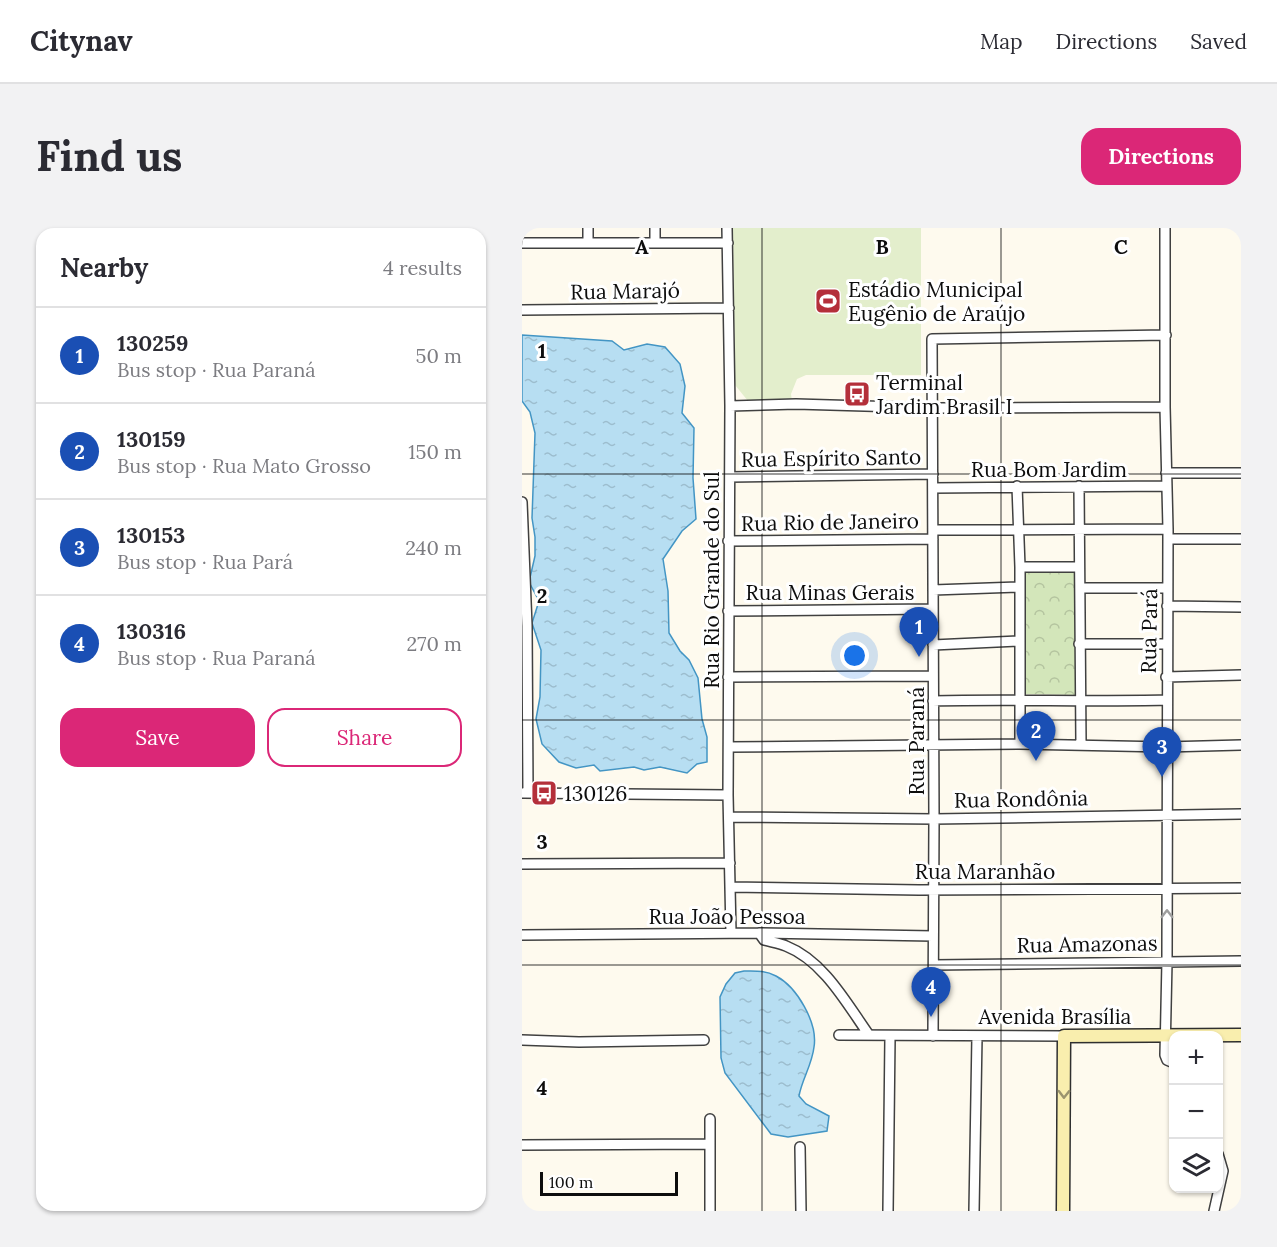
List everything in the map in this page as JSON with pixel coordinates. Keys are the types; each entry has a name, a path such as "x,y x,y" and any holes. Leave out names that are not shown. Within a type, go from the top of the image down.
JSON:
{"street":[{"path":"588,228 588,243"},
{"path":"655,228 655,242"},
{"name":"Rua Rio Grande do Sul","path":"727,228 730,406 728,795 731,933"},
{"name":"Rua Pará","path":"1165,228 1168,534 1165,1055 1169,1061"},
{"path":"522,243 728,243"},
{"name":"Rua Marajó","path":"522,310 729,309"},
{"name":"Rua Paraná","path":"933,1036 933,338 1166,335"},
{"path":"730,406 796,404 933,408 1165,407"},
{"path":"1166,473 1241,473"},
{"name":"Rua Espírito Santo","path":"730,477 933,474"},
{"path":"1017,486 1020,567 1020,744"},
{"path":"1079,486 1081,744"},
{"name":"Rua Bom Jardim","path":"933,488 1166,486"},
{"path":"522,502 525,793 728,795"},
{"name":"Rua Rio de Janeiro","path":"728,541 1018,530 1080,530 1241,540"},
{"path":"1020,567 1079,567"},
{"path":"933,590 1019,587"},
{"path":"1080,588 1167,588"},
{"path":"1167,606 1241,607"},
{"name":"Rua Minas Gerais","path":"728,610 933,609"},
{"path":"933,645 1020,641"},
{"path":"1079,644 1166,644"},
{"path":"1166,677 1241,675"},
{"path":"728,677 933,676"},
{"path":"933,701 1166,700"},
{"path":"729,747 1020,744 1166,747 1241,745"},
{"name":"Rua Rondônia","path":"729,817 934,819 1241,814"},
{"path":"522,864 730,863"},
{"name":"Rua Maranhão","path":"730,887 933,890 1241,888"},
{"path":"759,933 764,940 797,951 821,970 869,1035"},
{"name":"Rua João Pessoa","path":"522,935 759,933 933,936"},
{"name":"Rua Amazonas","path":"934,965 1241,961"},
{"name":"Avenida Brasília","path":"839,1035 890,1037 1241,1035"},
{"path":"974,1211 977,1036"},
{"path":"1063,1211 1064,1036"},
{"path":"888,1211 890,1037"},
{"path":"522,1040 579,1042 704,1040"},
{"path":"710,1119 710,1211"},
{"path":"522,1145 710,1144"},
{"path":"800,1147 801,1211"},
{"path":"1214,1211 1218,1193"}],"green space":[{"name":"Estádio Municipal Eugênio de Araújo","path":"733,228 921,228 921,375 806,375 797,379 791,394 792,401 748,401 735,385"},
{"path":"1080,568 1080,695 1023,694 1023,571"}],"water":[{"path":"522,335 612,341 624,350 647,344 665,347 680,364 685,386 682,413 694,428 693,478 696,519 682,531 663,559 668,591 669,633 680,651 689,660 698,678 702,719 707,737 707,762 697,764 687,773 660,767 644,770 634,767 600,771 594,765 576,768 559,762 542,744 536,719 540,697 541,650 532,623 539,601 529,582 535,556 532,518 535,433 530,412 522,401"},
{"path":"764,972 776,976 791,988 804,1007 813,1027 814,1047 799,1096 806,1104 829,1116 827,1131 788,1137 771,1134 725,1073 721,1058 720,997 726,984 735,973"}],"place":[{"name":"Estádio Municipal Eugênio de Araújo","path":"828,301"},
{"name":"Terminal Jardim Brasil I","path":"857,394"},
{"name":"130259","path":"919,657"},
{"name":"130159","path":"1036,761"},
{"name":"130153","path":"1162,777"},
{"name":"130126","path":"544,793"},
{"name":"130316","path":"931,1017"}]}
